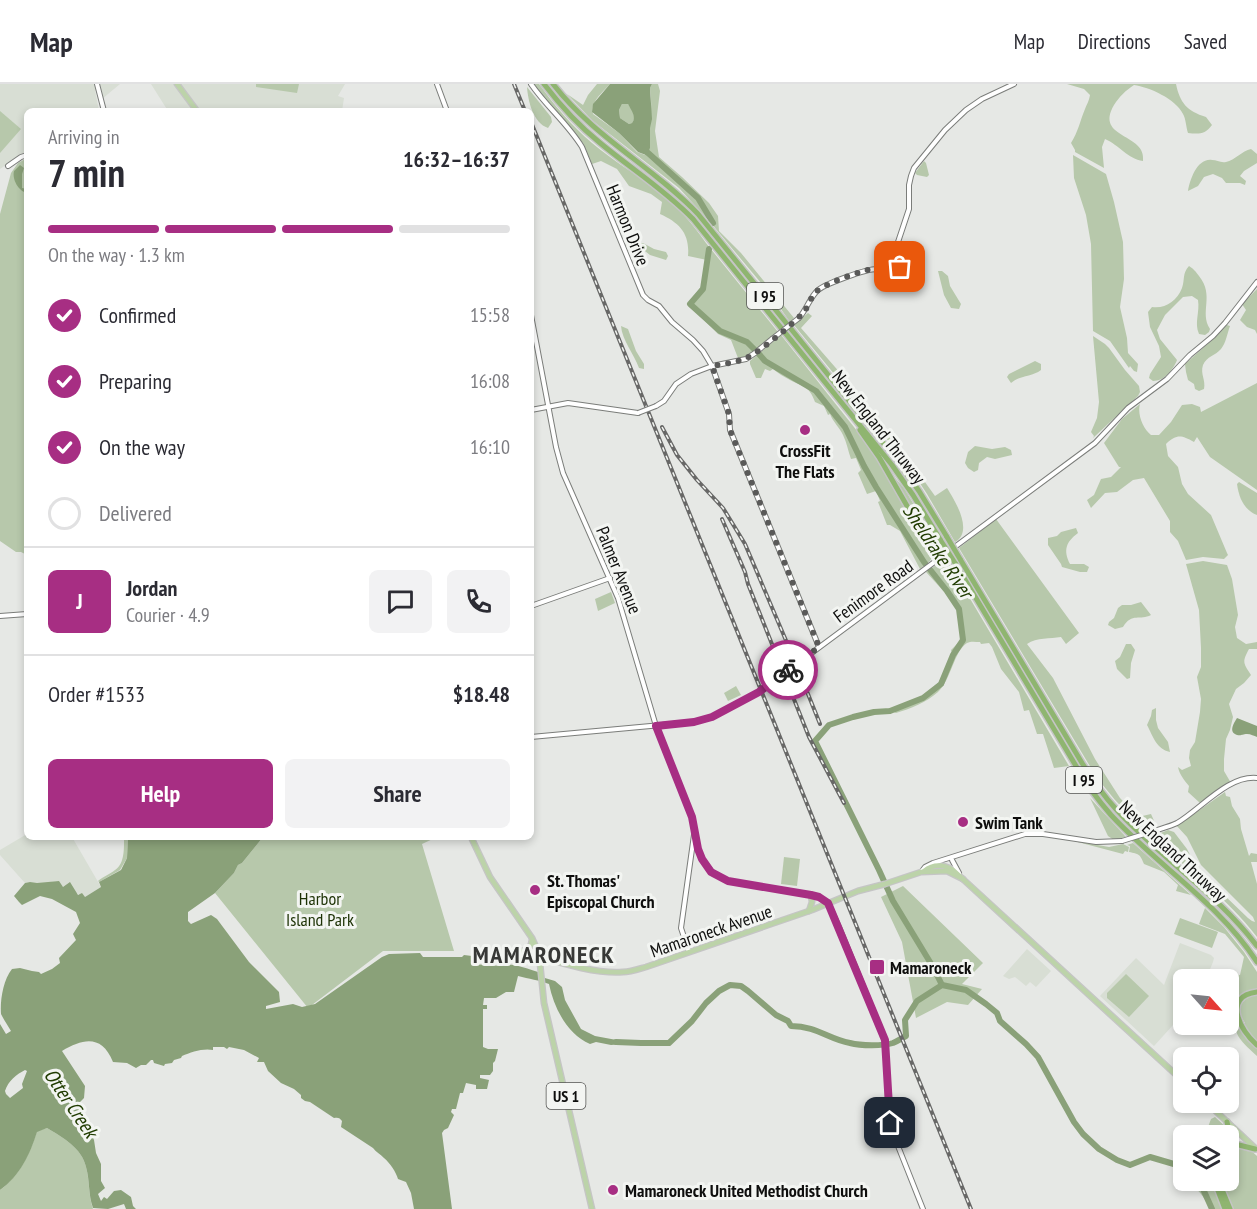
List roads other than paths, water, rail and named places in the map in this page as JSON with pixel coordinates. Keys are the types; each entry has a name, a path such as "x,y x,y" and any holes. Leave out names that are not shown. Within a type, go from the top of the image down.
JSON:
{"highway":[{"name":"New England Thruway","path":"544,84 562,107 589,134 665,192 693,219 899,475 1097,798 1122,826 1225,920 1257,962"},
{"name":"New England Thruway","path":"553,84 591,125 670,187 706,223 897,460 919,491 1102,793 1128,821 1221,906 1257,945"},
{"path":"846,408 879,456 938,560"},
{"path":"1257,992 1243,997 1238,1004 1237,1013 1244,1031 1257,1045"},
{"path":"1239,1145 1256,1149"},
{"path":"1221,1191 1228,1209"}],"main road":[{"path":"177,84 195,108"},
{"name":"US 1","path":"472,840 490,877 532,938 540,957 546,1012 592,1209"},
{"name":"Mamaroneck Avenue","path":"540,957 596,971 623,972 646,967 809,911 858,891 921,872 948,869 963,879 1173,1072"},
{"path":"809,911 812,902 811,895"},
{"path":"520,951 528,950 532,938"},
{"path":"1218,1113 1256,1149"}],"street":[{"path":"97,84 103,108"},
{"path":"437,84 446,108"},
{"name":"Harmon Drive","path":"531,84 582,147 643,295 659,306 677,327 699,345 712,366 729,414 730,430 819,647"},
{"path":"534,409 568,403 638,413 663,401 680,382 691,374 712,366 746,359 799,318 813,297 825,286 874,269 896,273 899,271 895,251 909,209 909,185 914,168 945,130 966,110 982,99 1014,84"},
{"path":"8,166 24,156"},
{"name":"Fenimore Road","path":"534,737 694,722 712,717 759,692 1095,443 1128,408 1167,379 1190,355 1213,336 1257,282"},
{"name":"Palmer Avenue","path":"534,330 556,447 566,481 622,610 656,726 694,824 681,928 689,952"},
{"path":"534,605 610,578"},
{"path":"0,616 24,614"},
{"name":"Mamaroneck Avenue","path":"921,872 925,867 946,859 1025,834 1043,834 1096,842 1122,841 1177,823 1237,781 1247,777 1257,778"},
{"name":"Palmer Avenue","path":"694,832 702,859 711,872 718,876 728,881 811,895"},
{"path":"948,869 953,858"},
{"path":"953,858 953,866 963,879"},
{"path":"946,859 948,869"},
{"path":"811,895 828,903 885,1040 890,1123 923,1209"}],"water":[{"path":"610,84 652,84 650,88 652,119 650,148 646,155 638,152 619,133 592,112 593,104","holes":["622,104 628,104 634,118 629,124 620,118 619,110"]},
{"path":"20,165 24,168 22,188 24,192 16,184 14,171"},
{"path":"1237,718 1257,726 1257,737 1248,734 1234,734 1232,727"},
{"name":"Otter Creek","path":"128,840 261,840 215,893 188,912 188,921 191,924 211,915 217,919 249,962 279,992 280,1002 266,1006 266,1009 293,1004 302,1007 315,1004 389,954 420,953 423,957 462,957 464,955 472,956 473,964 517,965 538,972 538,976 555,981 562,987 565,1000 581,1029 595,1036 622,1041 623,1044 611,1045 596,1042 590,1044 582,1040 568,1027 558,1011 549,984 518,976 514,992 506,992 496,998 484,998 483,1005 487,1005 487,1009 483,1009 483,1047 498,1049 493,1071 490,1075 480,1075 480,1078 489,1080 487,1089 476,1089 476,1085 466,1083 463,1093 460,1093 456,1109 452,1109 451,1112 454,1115 448,1128 442,1133 452,1209 414,1209 406,1182 398,1179 386,1160 373,1148 341,1127 340,1118 334,1118 305,1101 294,1089 281,1083 268,1071 264,1062 257,1062 259,1058 244,1050 213,1047 213,1050 201,1050 182,1056 164,1066 151,1060 146,1065 136,1068 127,1063 113,1062 109,1053 98,1043 78,1043 62,1051 85,1086 84,1098 79,1103 101,1164 101,1181 105,1188 98,1194 101,1201 104,1197 107,1199 114,1191 121,1190 131,1197 136,1209 126,1209 124,1204 108,1209 93,1208 84,1160 71,1144 47,1128 37,1132 23,1164 0,1190 0,1024 6,1034 11,1031 1,1014 4,985 12,969 20,968 41,974 60,963 59,958 76,940 73,934 80,923 76,912 52,899 40,896 22,905 14,896 25,883 59,881 63,887 70,882 78,895 82,893 85,897 101,887 99,882 121,870 127,858","holes":["25,1070 27,1071 22,1084 23,1088 10,1098 6,1094 8,1084"]}],"waterway":[{"name":"Sheldrake River","path":"645,147 647,152 698,198 713,223"},
{"name":"Sheldrake River","path":"709,249 703,289 690,304 720,331 747,342 755,350"},
{"name":"Sheldrake River","path":"759,354 765,361 816,391 845,427 876,487 924,562 959,609 963,640 953,655 941,684 923,698 890,711 874,712 829,725 815,741 893,901 942,985"},
{"path":"616,1042 669,1043 692,1021 706,1003 730,985 741,986 776,1015 788,1021 791,1026 808,1028 855,1044 889,1044 906,1036 905,1020 917,1001 942,985 966,990 997,1013 1000,1021 1038,1057 1074,1122 1099,1149 1130,1165 1150,1157 1173,1164"},
{"path":"1204,1191 1212,1209"}],"railway":[{"path":"514,84 524,108"},
{"path":"534,129 971,1209"},
{"path":"662,427 677,455 723,508 745,544 820,724"},
{"path":"722,519 809,737 844,803"}],"place":[{"name":"CrossFit The Flats","path":"805,430"},
{"name":"Swim Tank","path":"963,822"},
{"name":"St. Thomas' Episcopal Church","path":"535,890"},
{"name":"Mamaroneck","path":"877,967"},
{"name":"Mamaroneck United Methodist Church","path":"613,1190"}],"district":[{"name":"MAMARONECK","path":"544,954"}],"park label":[{"name":"Harbor Island Park","path":"320,908"}]}
